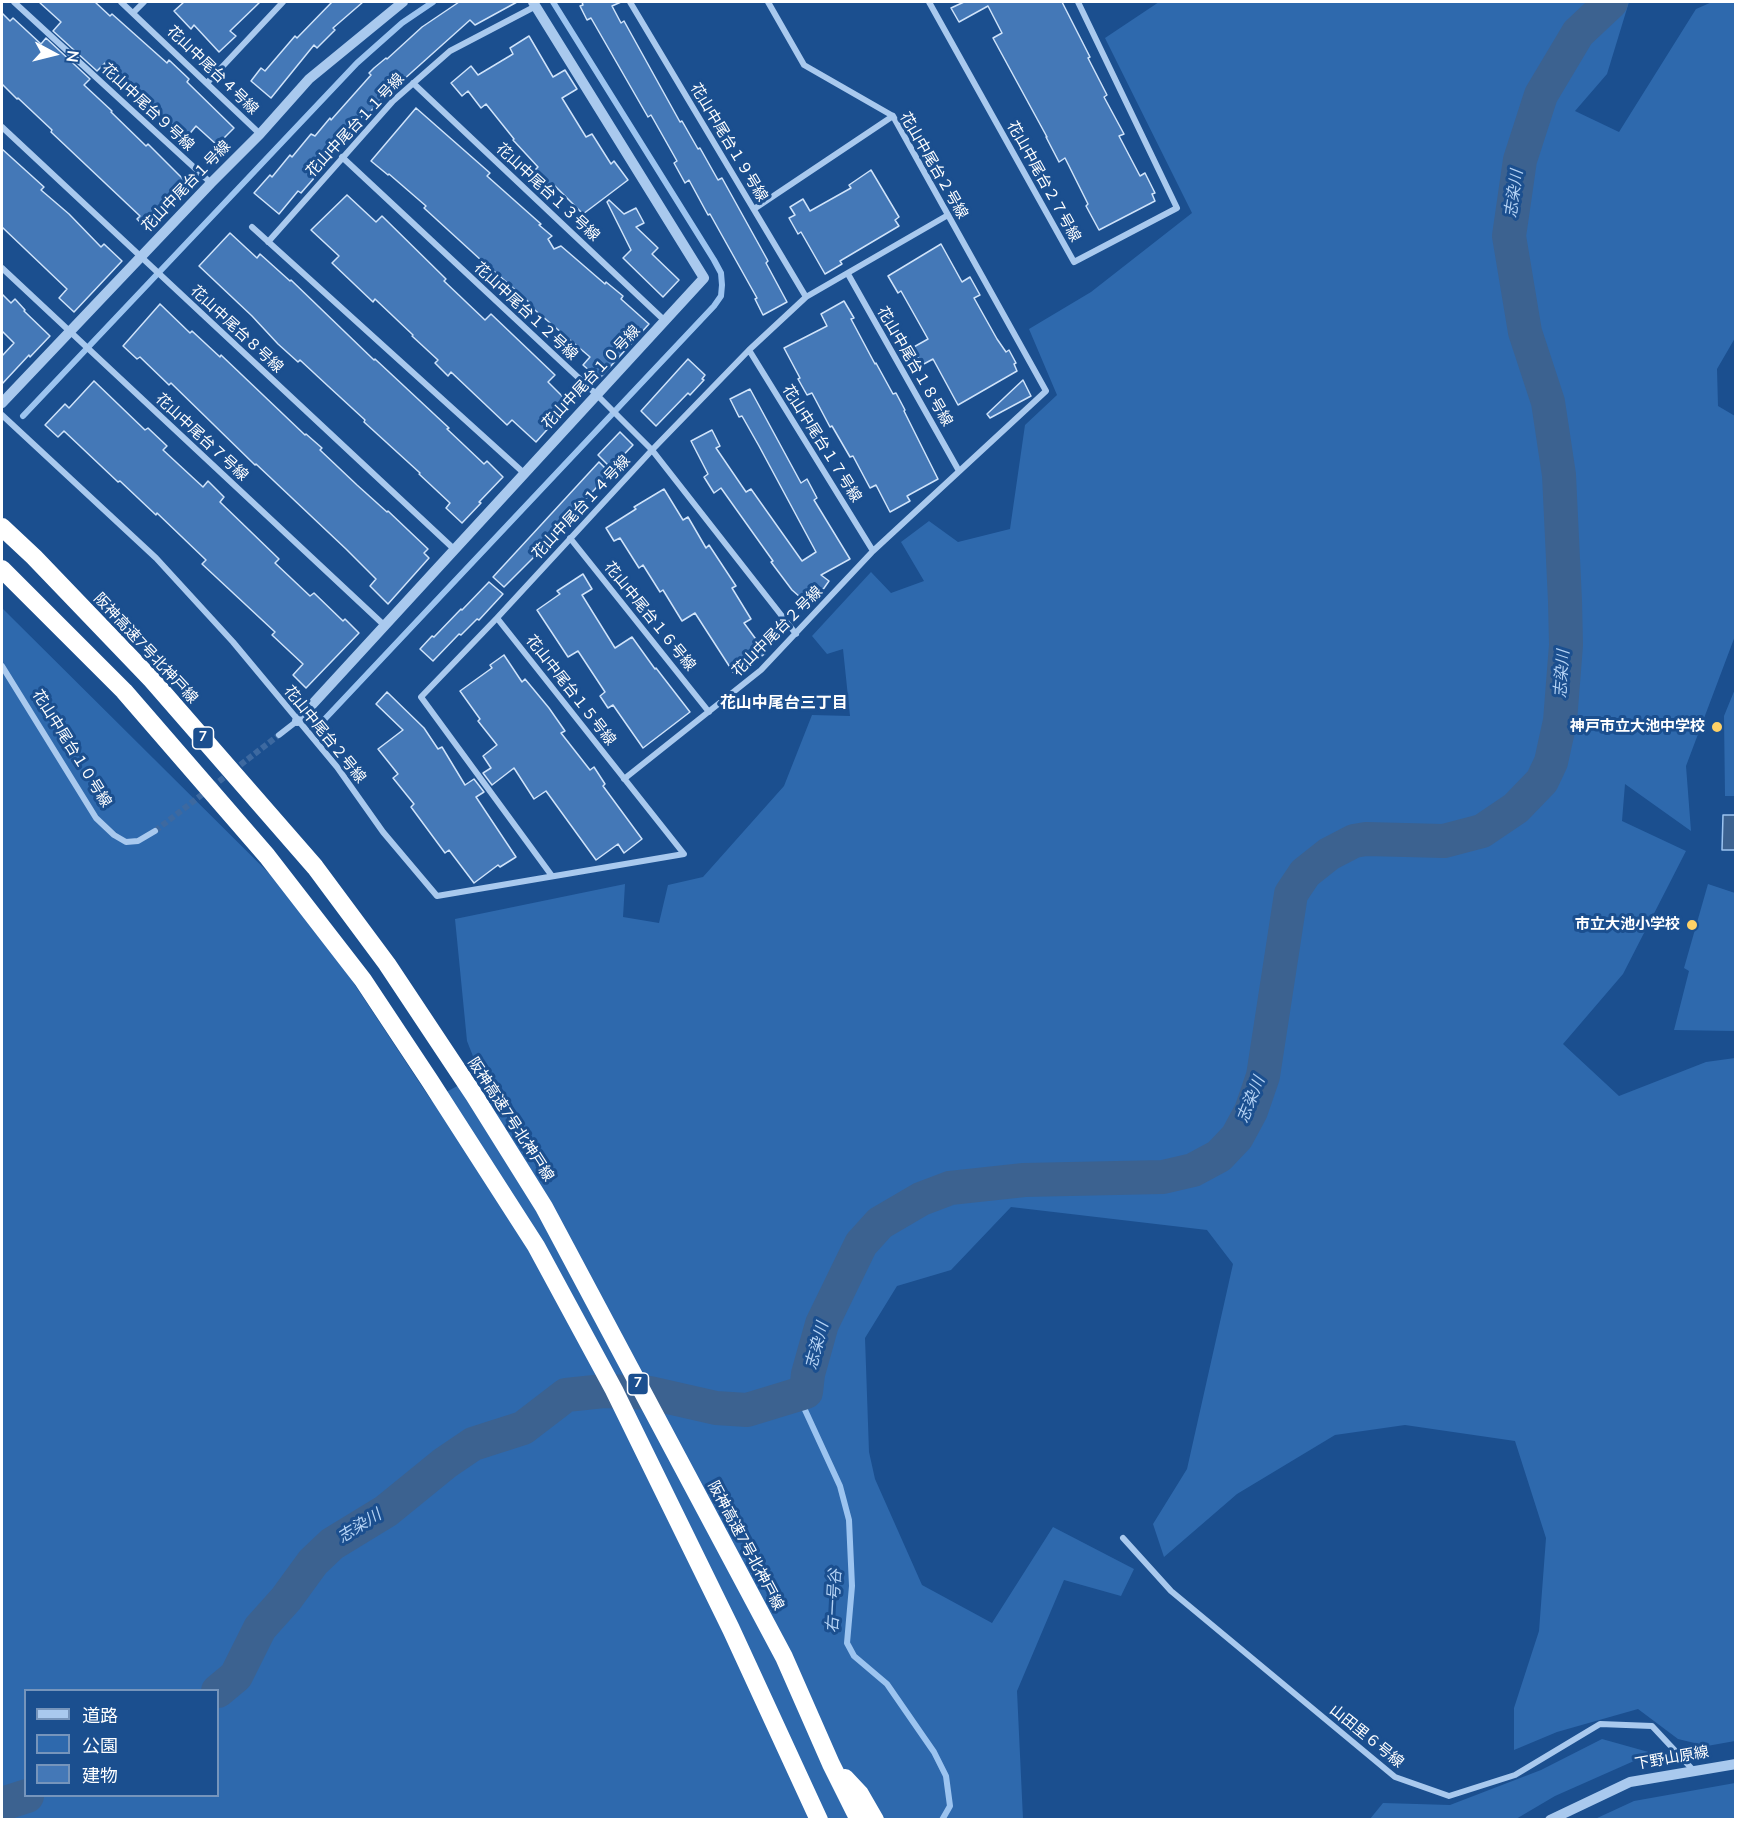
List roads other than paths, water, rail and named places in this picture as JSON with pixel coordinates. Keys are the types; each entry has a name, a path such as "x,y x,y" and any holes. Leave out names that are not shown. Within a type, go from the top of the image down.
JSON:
{"highway":[{"name":"阪神高速7号北神戸線","path":"2,527 42,565 152,680 315,867 387,964 474,1095 544,1207 784,1657 831,1764 859,1820"},
{"name":"7","path":"2,569 124,691 267,856 363,980 530,1236 614,1390 731,1629 819,1820"},
{"path":"831,1764 861,1794 875,1820"},
{"path":"808,1796 813,1820"}],"street":[{"name":"花山中尾台９号線","path":"14,2 211,183"},
{"name":"花山中尾台４号線","path":"121,2 260,134"},
{"path":"133,13 144,2"},
{"path":"207,83 283,2"},
{"name":"花山中尾台１号線","path":"2,403 74,335 211,183 260,134 309,79 403,2"},
{"name":"花山中尾台１９号線","path":"630,2 806,297"},
{"name":"花山中尾台２号線","path":"2,415 156,558 233,642 337,767 383,832 437,896 684,854 624,779 761,670 873,551 1046,392 893,116 804,65 768,2"},
{"name":"花山中尾台２７号線","path":"929,2 1074,262 1177,208 1078,2"},
{"name":"花山中尾台１１号線","path":"268,242 393,101 413,83 450,51 535,4"},
{"name":"花山中尾台１０号線","path":"279,735 297,721 525,474 600,399 704,278 535,4"},
{"name":"花山中尾台１３号線","path":"413,83 665,321"},
{"path":"754,209 893,116"},
{"name":"花山中尾台８号線","path":"2,127 455,550"},
{"name":"花山中尾台１２号線","path":"342,157 652,450 796,634"},
{"name":"花山中尾台１４号線","path":"552,876 421,697 652,450 749,350 806,297 948,215"},
{"path":"252,227 525,474"},
{"name":"花山中尾台７号線","path":"2,267 385,626"},
{"name":"花山中尾台１８号線","path":"848,274 959,471"},
{"name":"花山中尾台１７号線","path":"749,350 873,551"},
{"name":"花山中尾台１６号線","path":"570,538 709,712"},
{"name":"花山中尾台１５号線","path":"497,618 624,779"},
{"name":"花山中尾台１０号線","path":"2,666 96,818 114,835 126,842 138,841 155,831"},
{"name":"山田里６号線","path":"1123,1538 1171,1591 1395,1777 1449,1796 1515,1775 1600,1724 1652,1726 1694,1771"},
{"name":"下野山原線","path":"1550,1820 1630,1782 1736,1764"}],"waterway":[{"path":"23,416 357,63 402,23 433,2"},
{"path":"322,722 721,296 721,273 714,260 553,2"},
{"name":"志染川","path":"219,1690 236,1676 260,1628 286,1599 313,1562 332,1544 386,1511 445,1463 473,1444 523,1428 566,1395 604,1391 650,1393 716,1408 747,1410 806,1392 808,1374 822,1324 861,1244 880,1223 921,1199 950,1188 1024,1180 1163,1177 1193,1170 1219,1156 1237,1137 1251,1111 1263,1076 1291,894 1305,873 1329,854 1354,841 1366,839 1444,841 1482,831 1516,808 1542,781 1551,762 1560,721 1566,645 1559,475 1548,402 1525,332 1509,236 1520,160 1541,95 1578,33 1611,2"},
{"name":"右一号谷","path":"806,1392 805,1410 840,1486 849,1520 852,1586 847,1643 854,1656 887,1684 934,1752 946,1776 950,1806 942,1820"},
{"name":"志染川","path":"2,1804 24,1797"}],"tunnel":[{"path":"155,831 279,735"}],"place":[{"name":"神戸市立大池中学校","path":"1717,727"},
{"name":"市立大池小学校","path":"1692,925"}],"district":[{"name":"花山中尾台三丁目","path":"784,704"}]}
